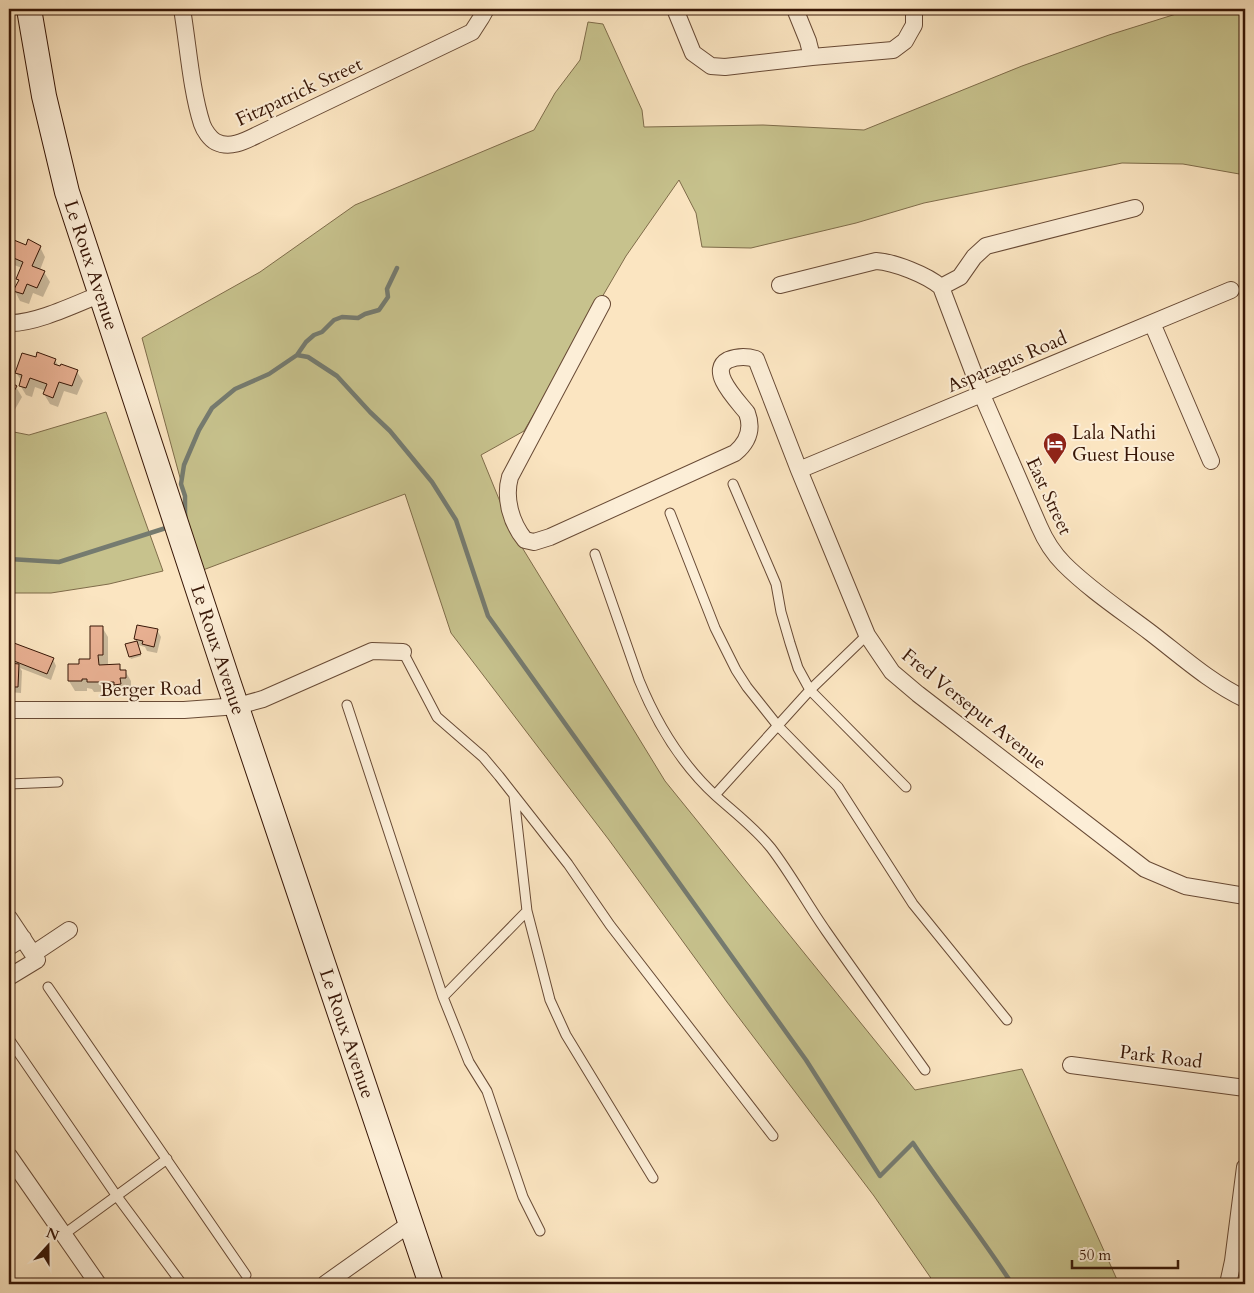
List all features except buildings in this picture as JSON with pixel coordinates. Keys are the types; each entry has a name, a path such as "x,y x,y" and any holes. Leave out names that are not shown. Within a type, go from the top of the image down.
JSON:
{"main road":[{"name":"Le Roux Avenue","path":"29,9 44,96 67,192 431,1284"}],"street":[{"name":"Fitzpatrick Street","path":"182,9 196,98 203,126 208,135 216,142 229,144 240,143 472,32 486,9"},
{"path":"675,9 693,53 711,66 725,67 893,50 905,41 914,25 914,9"},
{"path":"795,9 808,41 812,57"},
{"path":"780,285 876,261 890,263 932,280 941,287 960,277 974,257 986,246 1135,208"},
{"name":"East Street","path":"941,287 982,395 1045,539 1063,563 1086,584 1214,681 1245,699"},
{"name":"Asparagus Road","path":"799,470 1232,290"},
{"path":"9,323 21,322 54,312 101,294"},
{"name":"Fred Verseput Avenue","path":"602,304 510,477 507,489 510,508 520,532 528,542 534,542 555,535 735,453 748,437 749,419 747,413 724,382 720,370 722,365 732,358 743,356 756,358 799,470 867,635 892,672 1145,869 1185,886 1245,896"},
{"path":"1152,323 1212,461"},
{"name":"Berger Road","path":"9,710 184,710 238,706 263,699 372,651 402,652"},
{"path":"9,918 16,942 35,957"},
{"path":"9,977 69,930"},
{"name":"Park Road","path":"1071,1066 1245,1088"},
{"path":"9,1156 98,1284"},
{"path":"1228,1284 1233,1261 1245,1167"},
{"path":"325,1284 411,1224"}],"lane":[{"path":"733,484 776,584 781,612 798,668 810,690 906,787"},
{"path":"670,513 715,628 736,670 778,726 838,787 922,916 1007,1020"},
{"path":"595,554 647,699 678,753 715,795 757,831 773,850 825,930 924,1070"},
{"path":"715,795 810,690 867,635"},
{"path":"402,652 437,717 483,758 514,796 568,864 610,925 773,1136"},
{"path":"347,705 443,996 469,1062 487,1091 520,1188 540,1231"},
{"path":"9,784 58,782"},
{"path":"514,796 527,912 550,1000 566,1035 653,1178"},
{"path":"443,996 527,912"},
{"path":"48,987 246,1275"},
{"path":"9,1040 116,1195 182,1284"},
{"path":"63,1235 167,1159"}],"shaded area":[{"path":"1192,9 1245,9 1245,175 1183,164 1122,163 924,203 856,223 751,248 702,247 696,213 679,180 626,256 524,431 481,455 512,531 665,781 915,1090 1022,1069 1119,1284 935,1284 874,1196 727,1002 609,840 451,633 405,494 203,570 187,518 185,496 142,338 260,272 355,205 534,130 555,93 580,60 588,22 603,24 642,110 644,127 763,125 864,130 1022,66 1109,35"},
{"path":"106,412 163,571 109,584 51,593 9,593 9,431 29,435"}],"waterway":[{"path":"297,355 306,342 314,335 322,332 334,320 342,317 358,318 379,310 388,297 387,289 397,268"},
{"path":"185,517 185,496 181,484 184,465 199,430 212,408 235,389 269,374 297,355 308,357 337,376 390,431 432,482 456,520 488,616 806,1060 880,1176 913,1143 1012,1284"},
{"path":"9,559 59,562 169,527"}],"place":[{"name":"Lala Nathi Guest House","path":"1055,465"}]}
